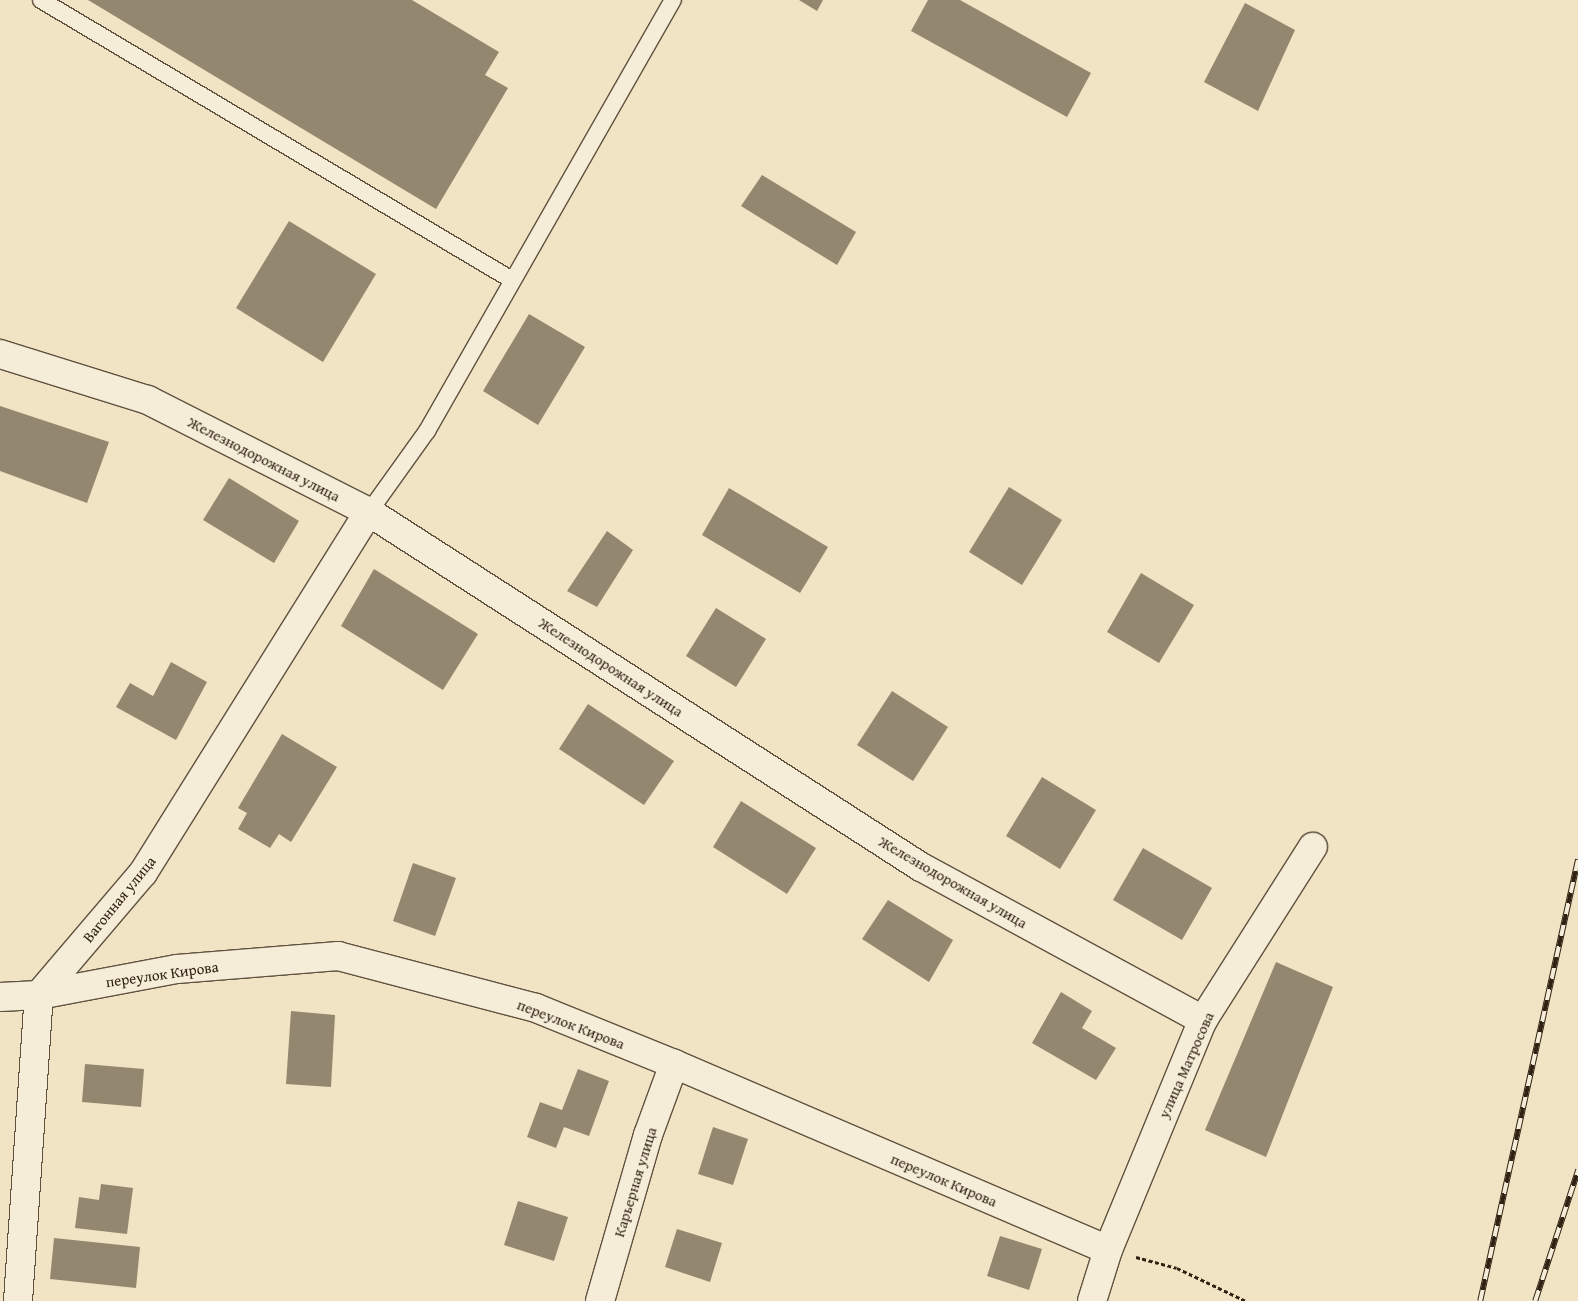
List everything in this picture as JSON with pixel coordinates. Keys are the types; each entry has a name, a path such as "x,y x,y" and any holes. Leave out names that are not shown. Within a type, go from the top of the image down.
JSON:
{"street":[{"name":"Железнодорожная улица","path":"0,354 148,400 369,512 921,867 1203,1020"},
{"name":"Вагонная улица","path":"39,995 143,874 369,512"},
{"name":"улица Матросова","path":"1092,1301 1108,1250 1203,1020 1314,847"},
{"name":"переулок Кирова","path":"0,997 39,995 177,969 338,956 536,1008 674,1064 1108,1250"},
{"path":"18,1301 39,995"},
{"name":"Карьерная улица","path":"600,1301 648,1135 674,1064"}],"lane":[{"path":"41,0 512,280"},
{"path":"369,512 427,431 673,0"}],"path":[{"path":"1108,1250 1177,1268 1246,1301"}],"building":[{"path":"88,0 412,0 499,52 485,75 508,88 436,209"},
{"path":"799,0 823,0 817,11"},
{"path":"928,0 960,0 1091,73 1067,117 911,31"},
{"path":"1245,3 1295,30 1258,111 1204,82"},
{"path":"762,175 856,232 837,265 741,206"},
{"path":"289,221 376,274 323,362 236,308"},
{"path":"529,314 585,347 538,425 483,391"},
{"path":"0,406 109,442 87,503 0,471"},
{"path":"229,478 299,521 274,563 203,520"},
{"path":"1009,487 1062,520 1022,585 969,552"},
{"path":"729,488 828,547 800,593 702,535"},
{"path":"607,531 633,550 597,607 567,591"},
{"path":"374,569 478,634 443,690 341,626"},
{"path":"1141,573 1194,605 1159,663 1107,632"},
{"path":"716,608 766,639 736,687 686,656"},
{"path":"171,662 207,682 176,740 116,707 130,683 153,696"},
{"path":"892,691 948,727 913,781 857,745"},
{"path":"588,704 674,761 644,805 559,749"},
{"path":"282,734 337,767 291,842 279,834 270,848 238,829 247,813 238,808"},
{"path":"1042,777 1096,810 1060,869 1006,836"},
{"path":"741,801 816,848 787,894 713,847"},
{"path":"1143,848 1212,888 1182,940 1113,900"},
{"path":"413,863 456,878 435,936 393,921"},
{"path":"888,900 953,940 929,982 862,939"},
{"path":"1276,962 1333,987 1266,1157 1205,1130"},
{"path":"1061,992 1092,1011 1082,1028 1116,1048 1096,1080 1032,1043"},
{"path":"291,1011 335,1015 331,1087 286,1084"},
{"path":"85,1064 144,1069 141,1107 82,1102"},
{"path":"578,1069 609,1081 589,1136 564,1127 556,1148 527,1137 540,1102 562,1110"},
{"path":"713,1127 748,1139 733,1185 698,1174"},
{"path":"101,1184 133,1188 127,1234 75,1228 79,1197 99,1200"},
{"path":"518,1201 568,1217 554,1261 504,1245"},
{"path":"677,1229 722,1243 710,1282 665,1267"},
{"path":"1000,1236 1042,1249 1029,1290 987,1276"},
{"path":"54,1238 140,1247 136,1288 50,1279"}],"railway":[{"path":"1480,1301 1578,860"},
{"path":"1535,1301 1578,1170"}]}
